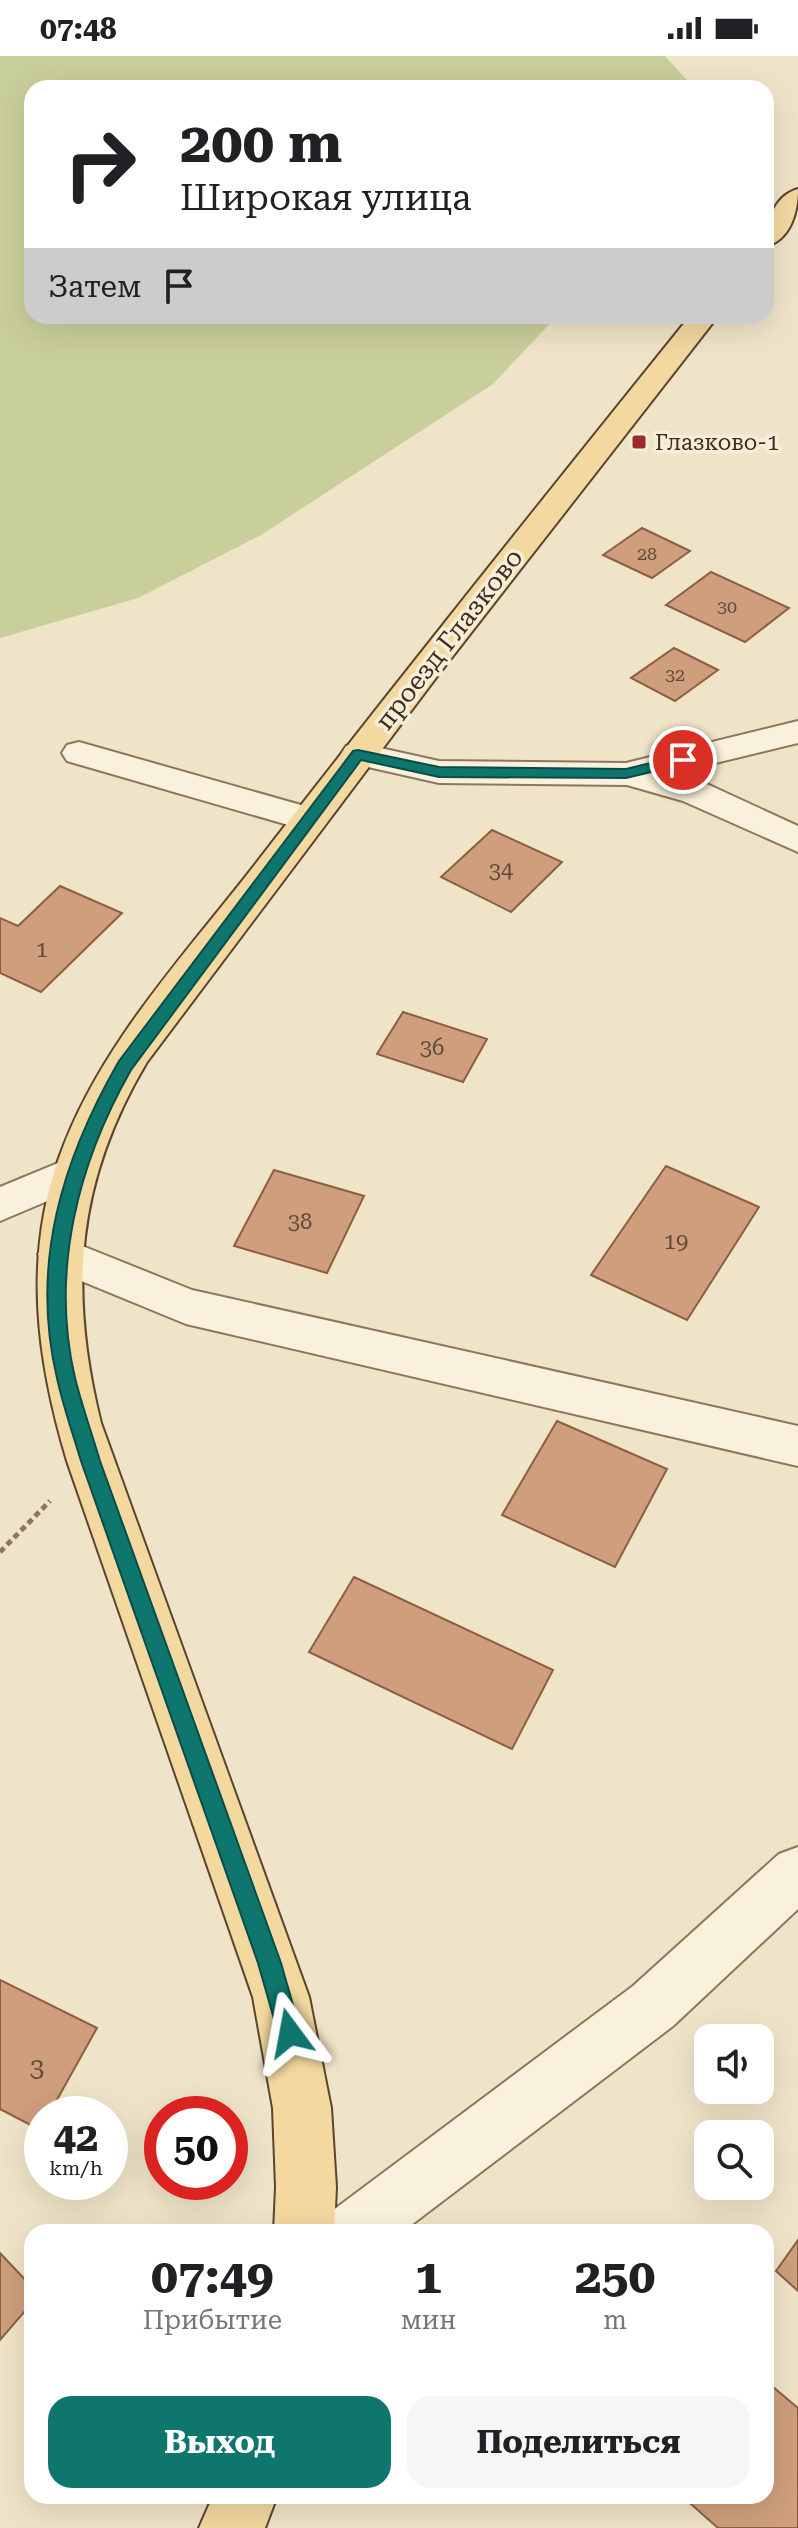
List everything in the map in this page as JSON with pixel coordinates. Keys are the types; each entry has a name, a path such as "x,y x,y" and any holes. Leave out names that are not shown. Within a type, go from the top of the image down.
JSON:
{"main road":[{"path":"774,228 798,197"},
{"name":"проезд Глазково","path":"304,2224 302,2108 281,1997 90,1461 66,1377 58,1323 63,1220 75,1172 97,1116 125,1065 358,754 698,324"},
{"path":"232,2528 242,2504"}],"street":[{"path":"358,754 439,772 626,774 798,732"},
{"path":"79,753 309,819"},
{"path":"626,774 696,793 798,840"},
{"path":"0,1205 75,1172"},
{"path":"60,1254 186,1306 798,1446"},
{"path":"364,2224 653,2006 798,1873"}],"path":[{"path":"0,1552 90,1461"}],"green space":[{"path":"0,56 665,56 687,80 24,80 24,324 549,324 493,384 261,535 138,598 0,638"}],"building":[{"path":"642,528 690,551 652,578 603,555"},
{"path":"711,572 789,608 745,642 666,605"},
{"path":"674,648 718,670 675,701 631,678"},
{"path":"492,830 562,862 511,912 441,877"},
{"path":"60,886 122,913 41,992 0,973 0,918 18,926"},
{"path":"403,1012 487,1039 463,1082 377,1054"},
{"path":"666,1166 759,1207 687,1320 591,1275"},
{"path":"274,1170 364,1196 327,1273 234,1246"},
{"path":"557,1421 667,1469 615,1567 502,1515"},
{"path":"354,1577 553,1670 512,1749 309,1652"},
{"path":"0,1980 97,2028 59,2096 24,2096 24,2122 0,2109"},
{"path":"798,2240 798,2291 776,2271"},
{"path":"0,2253 24,2278 24,2312 0,2340"},
{"path":"774,2388 798,2408 798,2528 718,2528 691,2504 774,2504"}],"place":[{"name":"Глазково-1","path":"639,442"}],"route":[{"path":"290,2033 270,1963 72,1404 58,1323 58,1271 63,1220 75,1172 100,1109 125,1065 358,754 439,772 626,774 683,760"}]}
